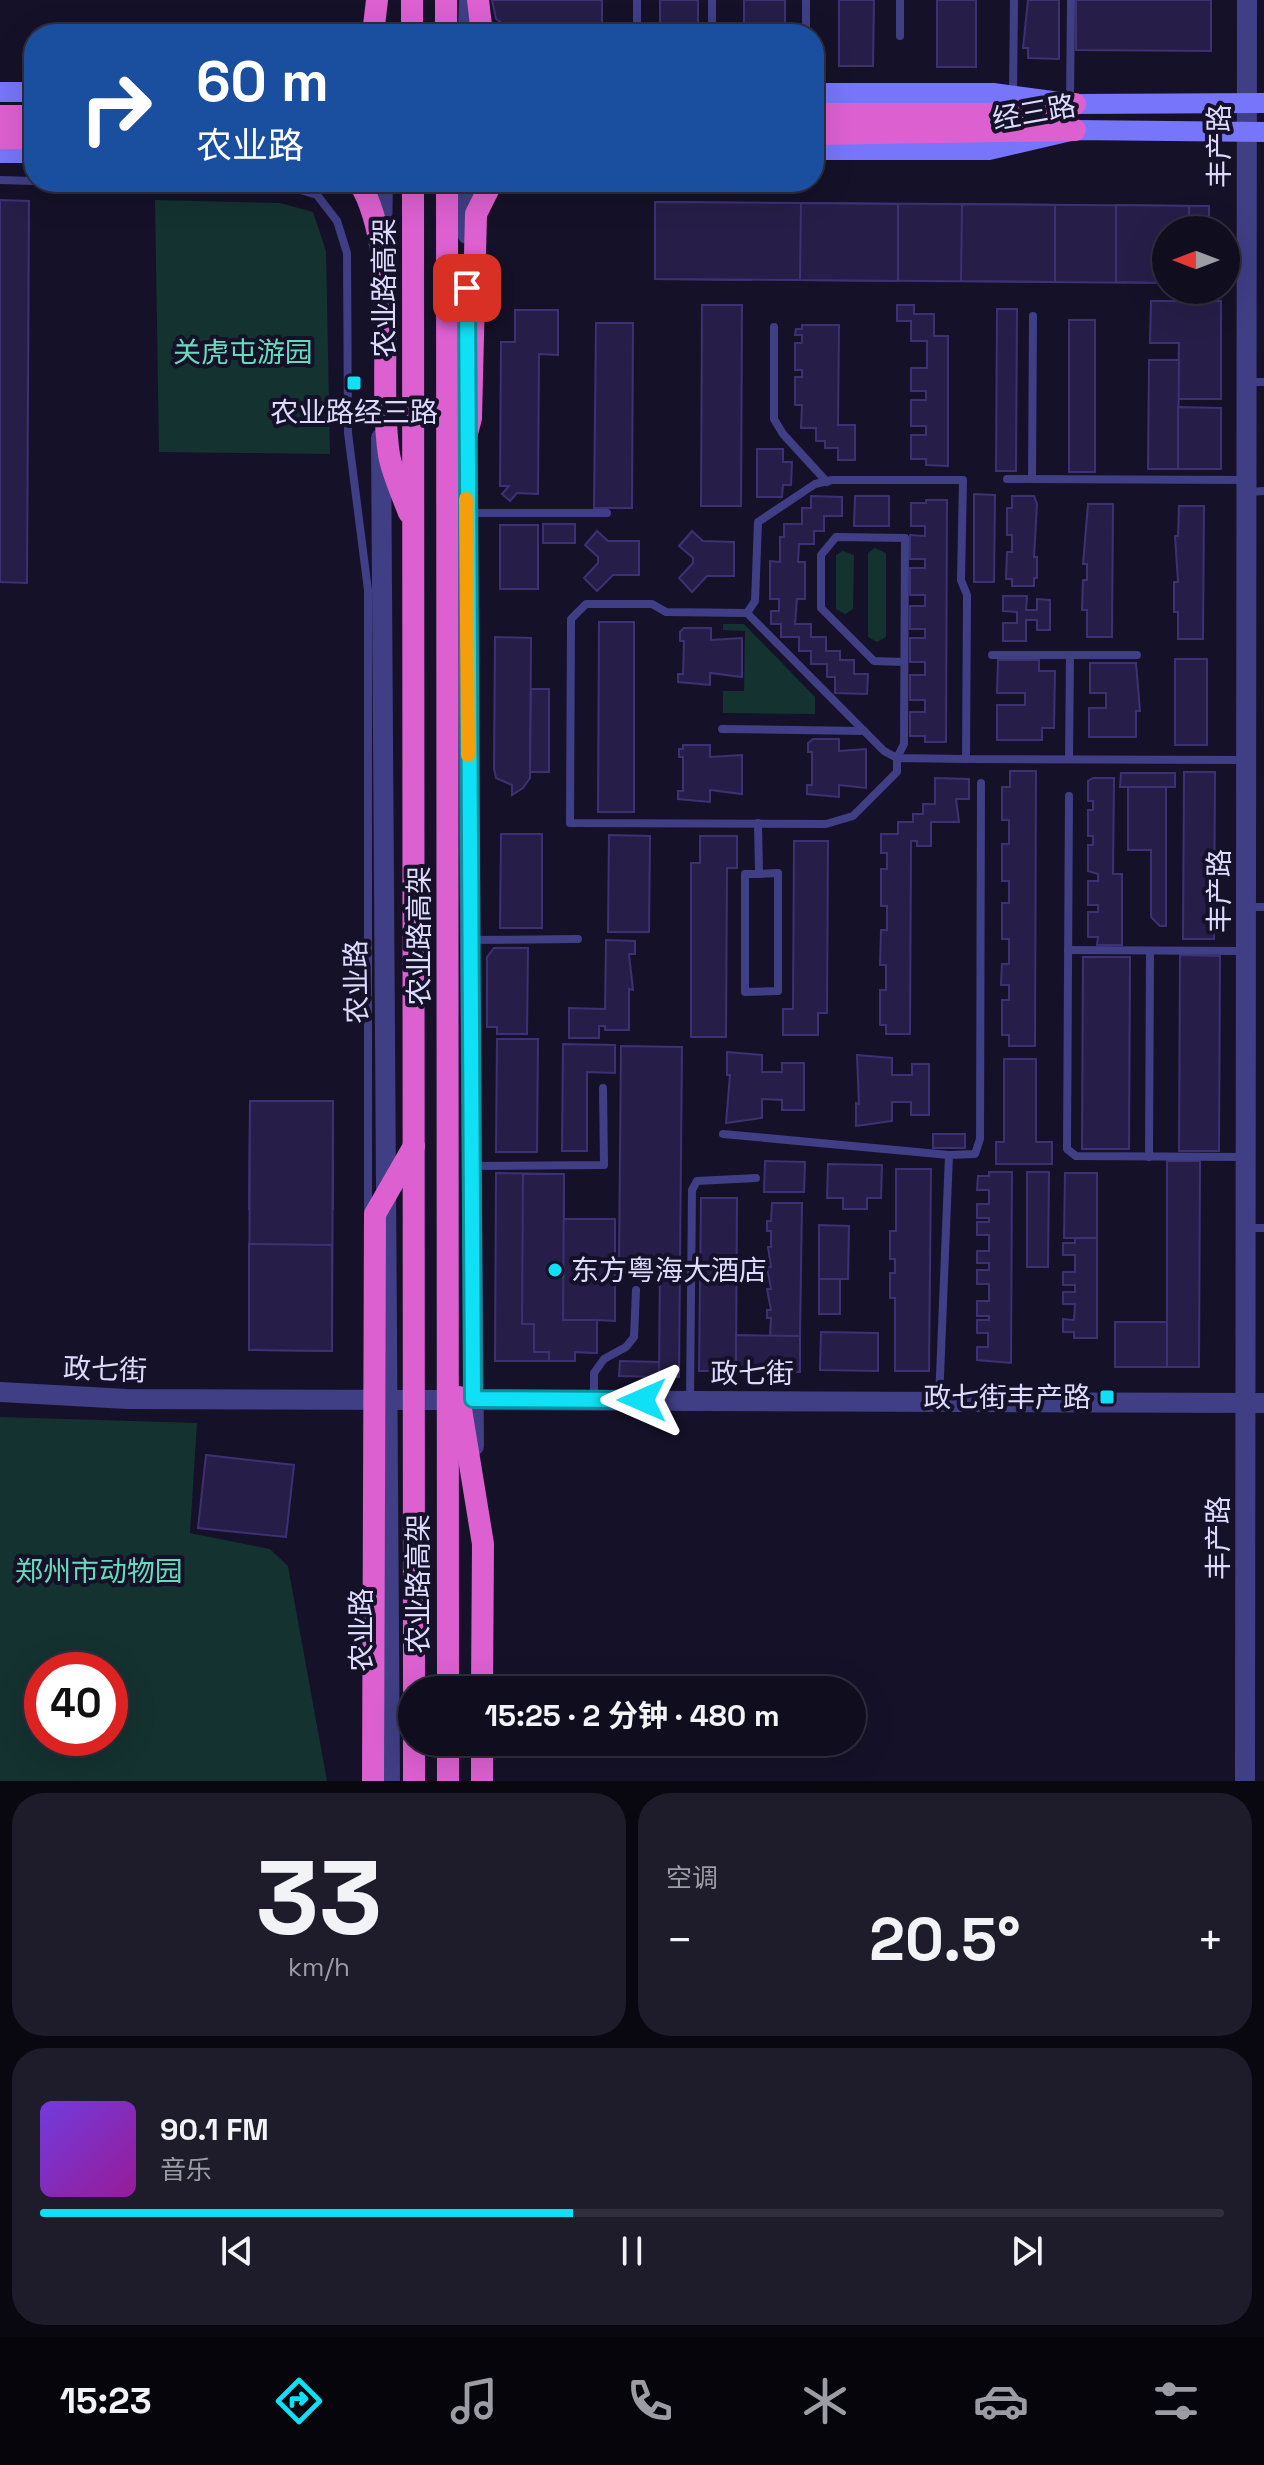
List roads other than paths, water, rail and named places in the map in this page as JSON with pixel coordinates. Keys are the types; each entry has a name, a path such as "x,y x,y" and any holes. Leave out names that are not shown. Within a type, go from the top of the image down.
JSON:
{"highway":[{"path":"374,24 377,0"},
{"path":"412,0 412,24"},
{"path":"446,0 446,24"},
{"path":"478,0 481,24"},
{"path":"824,114 990,114 1073,104"},
{"path":"0,116 24,116"},
{"path":"824,134 1075,130"},
{"path":"0,138 24,138"},
{"path":"365,192 371,202 380,244 389,455 414,524"},
{"name":"农业路高架","path":"413,192 414,1676"},
{"name":"农业路高架","path":"447,192 457,510 448,1676"},
{"path":"457,510 471,418 476,214 487,192"},
{"path":"373,1781 375,1214 414,1145"},
{"path":"449,1334 483,1544 482,1676"},
{"path":"414,1756 414,1781"},
{"path":"448,1756 448,1781"},
{"path":"482,1756 482,1781"}],"main road":[{"path":"0,92 24,92"},
{"name":"经三路","path":"824,93 1013,96 1073,104 1256,103"},
{"name":"经三路","path":"824,150 989,150 1075,130 1256,132"},
{"path":"0,153 24,153"}],"street":[{"path":"384,24 385,0"},
{"path":"468,24 469,0"},
{"name":"丰产路","path":"1245,1781 1255,1403 1255,1228 1247,1157 1247,951 1256,907 1247,760 1256,382 1256,103 1247,0"},
{"name":"农业路","path":"383,192 377,1399 390,1781"},
{"path":"468,192 457,510 470,940 473,1676"},
{"name":"政七街","path":"0,1392 127,1399 1255,1403"},
{"path":"472,1756 472,1781"}],"lane":[{"path":"637,0 637,24"},
{"path":"712,0 712,24"},
{"path":"806,0 806,24"},
{"path":"900,0 900,36"},
{"path":"1013,96 1014,0"},
{"path":"1071,0 1073,104"},
{"path":"0,180 24,181"},
{"path":"307,192 317,195 337,221 347,253 348,433 368,590 377,1399"},
{"path":"1032,479 1033,316"},
{"path":"774,327 774,419 783,434 827,482"},
{"path":"1007,479 1253,488"},
{"path":"747,613 755,601 758,522 815,484 963,480 961,580 967,595 966,759"},
{"path":"457,510 607,513"},
{"path":"904,662 874,661 821,608 821,555 836,537 905,538 904,744 897,758 897,772 853,816 826,824 570,823 571,619 586,604 652,604 666,612 747,613 884,751 897,758 1247,760"},
{"path":"992,655 1137,655"},
{"path":"1069,759 1070,655"},
{"path":"722,729 864,731"},
{"path":"723,1134 949,1155 975,1154 980,1139 981,783"},
{"path":"1069,796 1067,1149 1076,1156 1247,1157"},
{"path":"758,823 759,874"},
{"path":"778,873 778,991 745,992 745,874 759,874 778,873"},
{"path":"470,940 578,939"},
{"path":"1068,950 1247,951"},
{"path":"1149,1157 1150,951"},
{"path":"471,1166 604,1165 603,1088"},
{"path":"939,1402 949,1155"},
{"path":"690,1400 692,1190 697,1181 706,1178 756,1178"},
{"path":"594,1400 594,1373 604,1359 626,1347 634,1337 636,1290"}],"place":[{"name":"农业路经三路","path":"354,383"},
{"name":"东方粤海大酒店","path":"555,1270"},
{"name":"政七街丰产路","path":"1107,1397"}],"park label":[{"name":"关虎屯游园","path":"243,352"},
{"name":"郑州市动物园","path":"99,1571"}]}
